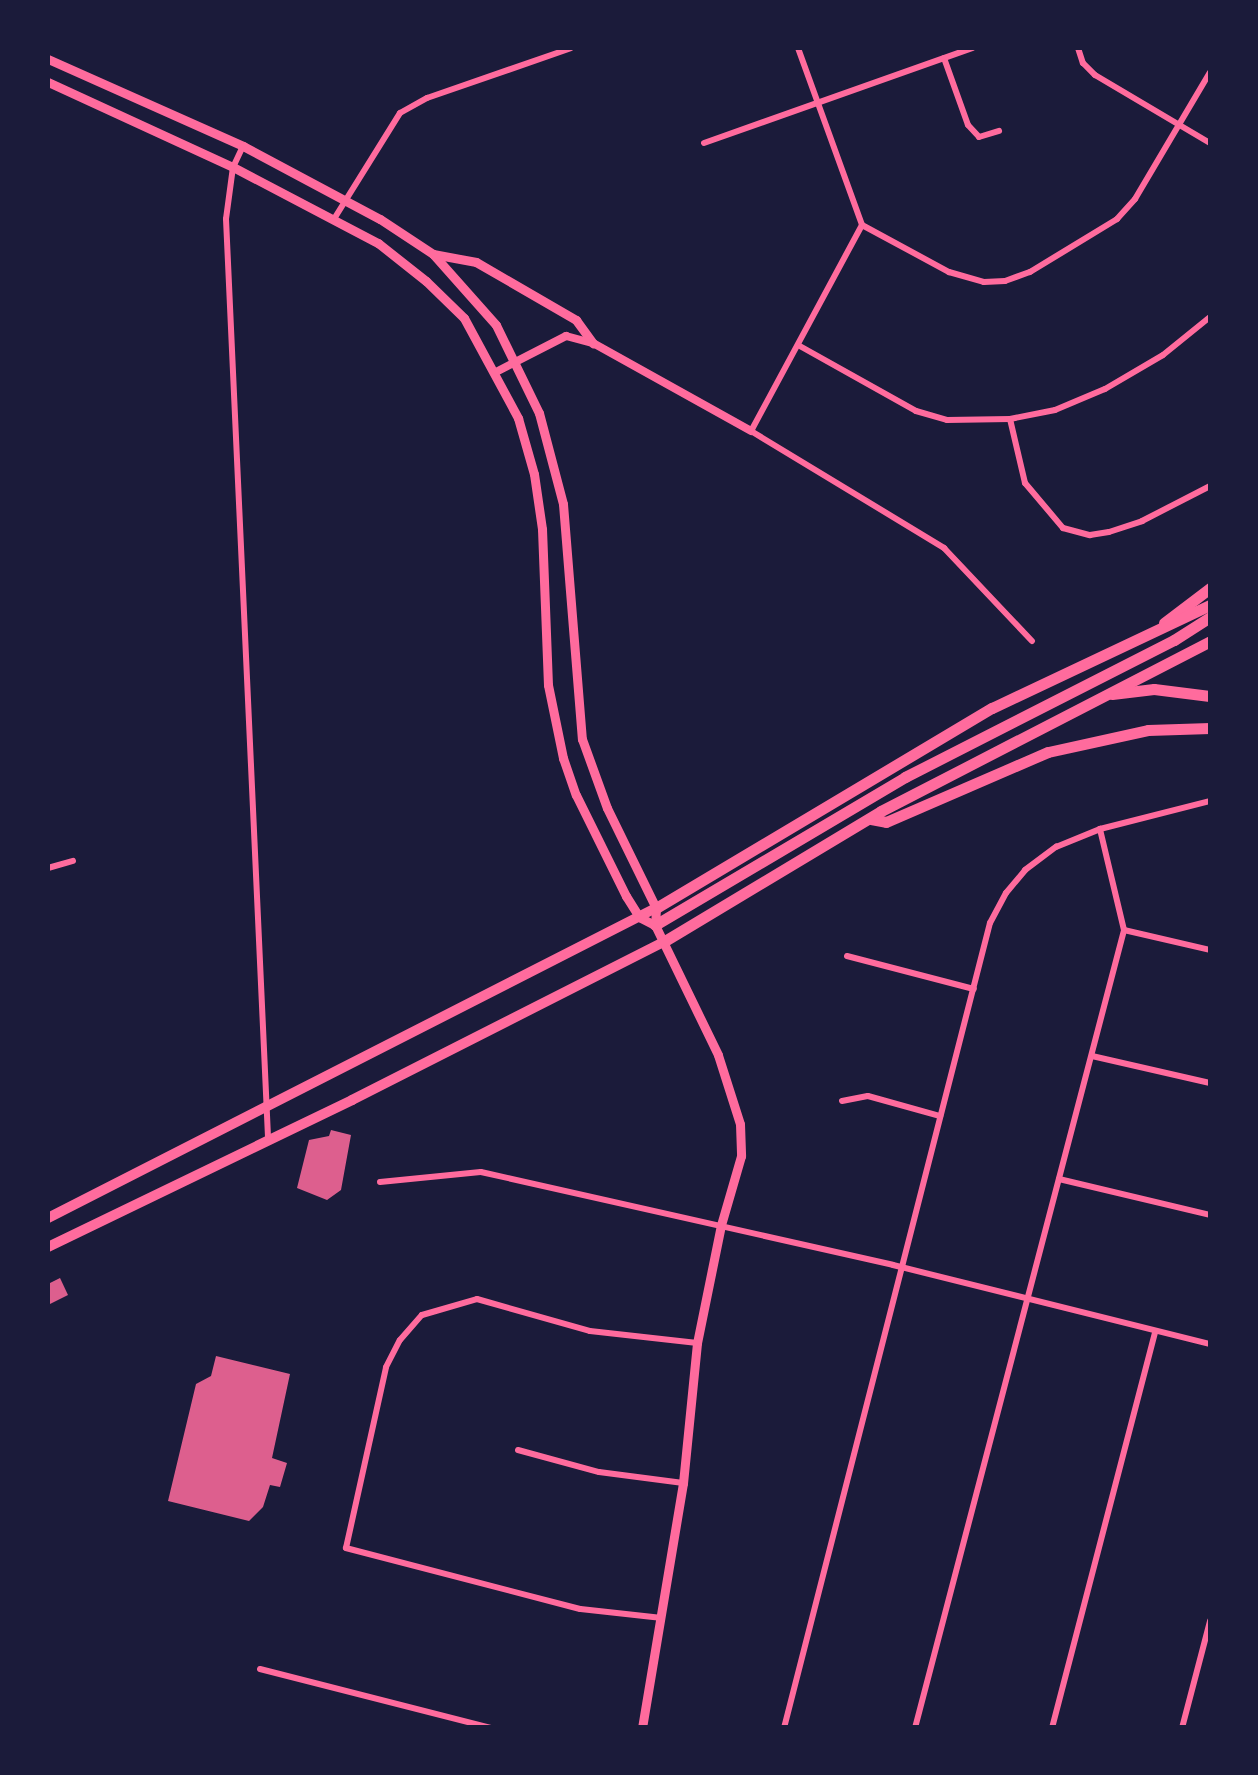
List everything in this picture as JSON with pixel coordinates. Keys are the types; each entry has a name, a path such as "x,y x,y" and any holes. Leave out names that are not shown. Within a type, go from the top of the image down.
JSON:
{"highway":[{"path":"1146,638 1210,588"},
{"path":"656,908 992,708 1210,605"},
{"path":"655,925 905,776 1210,617"},
{"path":"663,942 871,819 1210,640"},
{"path":"1098,696 1154,689 1210,696"},
{"path":"871,819 886,822 1048,752 1148,730 1210,728"}],"main road":[{"path":"48,59 243,146 346,201 433,254 479,302 516,361 539,413 563,504 582,739 607,808 656,908 655,925 713,1044 737,1108 741,1156 721,1225 697,1343 683,1483 642,1728"},
{"path":"48,82 234,167 378,244 426,280 464,318 518,418 534,474 542,529 548,685 563,758 576,795 639,917 655,925"},
{"path":"292,198 303,178"},
{"path":"433,254 476,262 576,320 593,343"},
{"path":"48,1218 656,908"},
{"path":"48,1246 663,942"}],"street":[{"path":"334,220 400,113 427,98 571,48"},
{"path":"798,48 862,225 949,272 984,282 1006,281 1098,234 1117,219 1134,200 1210,72"},
{"path":"704,144 973,48"},
{"path":"1078,48 1083,63 1095,75 1210,144"},
{"path":"944,58 968,125 980,137 999,132"},
{"path":"243,146 234,167 226,219 268,1138"},
{"path":"751,431 862,225"},
{"path":"798,345 916,411 946,420 1010,419 1055,410 1105,389 1163,355 1210,318"},
{"path":"496,372 566,336 593,343 751,431 944,548 1032,641"},
{"path":"1010,419 1025,483 1063,528 1090,535 1109,532 1142,521 1210,486"},
{"path":"784,1728 990,923 1006,892 1056,847 1100,829 1210,801"},
{"path":"916,1728 1124,930 1100,829"},
{"path":"48,868 73,860"},
{"path":"1124,930 1210,950"},
{"path":"846,956 974,989"},
{"path":"1092,1056 1210,1083"},
{"path":"842,1101 868,1096 940,1116"},
{"path":"380,1182 481,1172 721,1225 1210,1344"},
{"path":"1059,1179 1210,1215"},
{"path":"663,1618 580,1609 346,1548 386,1367 400,1340 422,1314 477,1299 590,1330 697,1343"},
{"path":"1052,1728 1154,1332"},
{"path":"518,1450 599,1472 683,1483"},
{"path":"1182,1728 1210,1621"},
{"path":"260,1669 491,1728"}],"building":[{"path":"331,1130 351,1135 341,1190 327,1200 297,1188 309,1140 329,1136"},
{"path":"60,1278 68,1295 48,1305 48,1284"},
{"path":"216,1356 290,1374 272,1458 287,1463 280,1487 270,1485 263,1507 249,1521 168,1501 196,1384 211,1376"}]}
